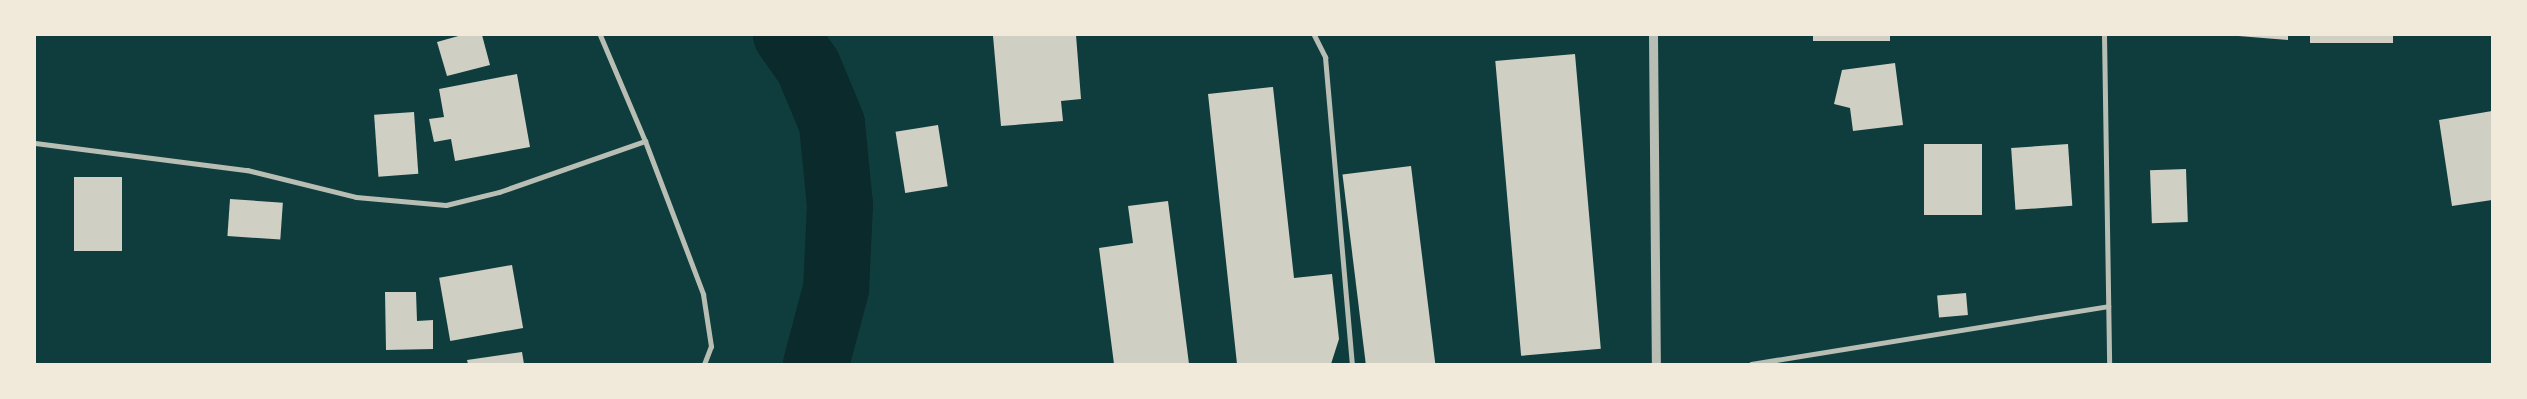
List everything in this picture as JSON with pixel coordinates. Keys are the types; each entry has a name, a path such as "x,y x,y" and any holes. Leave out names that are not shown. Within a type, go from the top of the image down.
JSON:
{"street":[{"path":"600,35 645,141 704,294 711,346 704,364"},
{"path":"1314,35 1325,58 1352,364"},
{"path":"1653,35 1656,364"},
{"path":"2104,35 2110,364"},
{"path":"35,143 247,170 356,197 446,206 499,192 645,141"},
{"path":"1751,364 2108,306"}],"building":[{"path":"462,35 482,35 490,65 447,76 437,42"},
{"path":"1076,35 1081,99 1061,101 1063,121 1001,126 993,36"},
{"path":"1813,35 1890,35 1890,41 1813,41"},
{"path":"2226,35 2288,35 2288,40"},
{"path":"2310,35 2393,35 2393,43 2310,43"},
{"path":"1575,54 1601,349 1521,356 1495,61"},
{"path":"1895,63 1903,125 1853,131 1850,108 1834,104 1842,70"},
{"path":"517,74 530,147 455,161 451,139 434,142 429,119 444,117 439,89"},
{"path":"1273,87 1294,278 1332,274 1339,339 1331,364 1237,364 1208,94"},
{"path":"2492,111 2492,200 2452,206 2439,120"},
{"path":"414,112 418,174 378,177 374,115"},
{"path":"938,125 948,186 905,193 896,132"},
{"path":"1924,144 1982,144 1982,215 1924,215"},
{"path":"2068,144 2072,206 2015,210 2011,148"},
{"path":"1411,166 1435,364 1366,364 1343,174"},
{"path":"2186,169 2188,222 2152,223 2150,170"},
{"path":"74,177 122,177 122,251 74,251"},
{"path":"230,199 283,203 280,240 227,236"},
{"path":"1168,201 1189,364 1114,364 1099,248 1133,243 1128,206"},
{"path":"512,265 523,328 450,341 439,278"},
{"path":"385,292 416,292 417,321 433,320 433,349 386,350"},
{"path":"1966,293 1968,315 1939,317 1937,296"},
{"path":"522,352 524,364 468,364 467,360"}],"waterway":[{"path":"786,35 808,66 832,124 840,205 836,289 816,364"}]}
